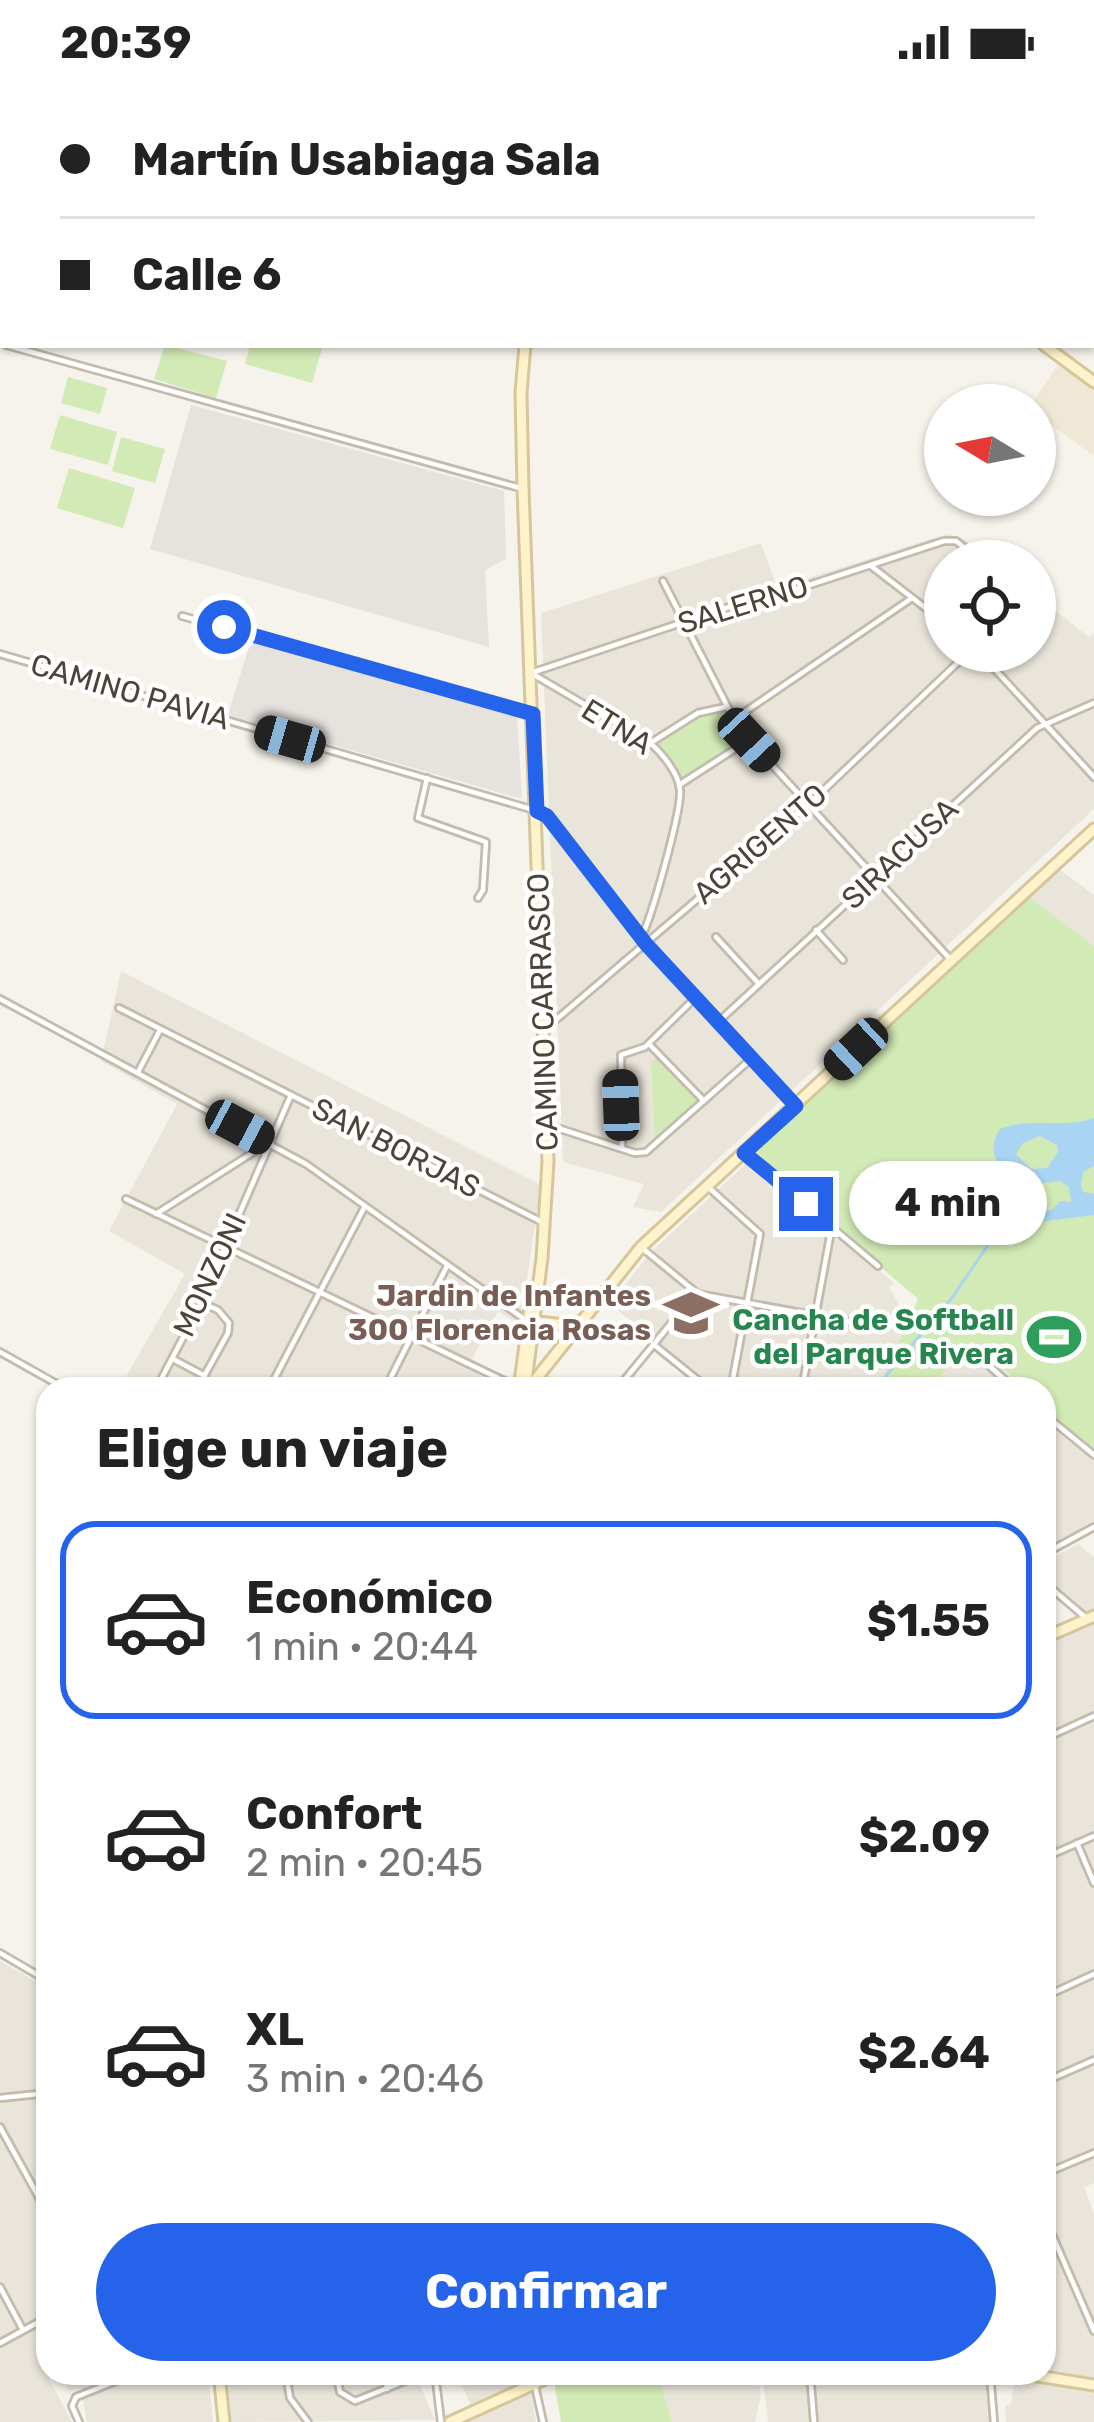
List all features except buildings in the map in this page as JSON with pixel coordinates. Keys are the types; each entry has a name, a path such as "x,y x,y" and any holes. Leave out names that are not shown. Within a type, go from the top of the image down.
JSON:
{"street":[{"path":"17,348 523,489"},
{"name":"CAMINO CARRASCO","path":"525,348 523,489 548,1125 529,1377"},
{"path":"1055,349 1094,378"},
{"name":"SALERNO","path":"531,673 924,548"},
{"path":"871,566 924,607"},
{"path":"663,580 733,720 952,960"},
{"path":"733,720 912,598"},
{"path":"182,616 533,714"},
{"name":"CAMINO PAVIA","path":"0,654 537,811"},
{"name":"AGRIGENTO","path":"544,1030 643,940 809,804 951,672"},
{"path":"995,672 1094,776"},
{"name":"ETNA","path":"531,673 650,743 679,784 678,808 643,940"},
{"name":"SIRACUSA","path":"718,1022 1037,728 1094,703"},
{"path":"650,743 698,713 726,707"},
{"path":"679,784 749,740"},
{"path":"427,778 418,818 486,842 483,890 478,898"},
{"path":"537,811 547,816 643,940 796,1106"},
{"path":"537,1377 641,1247 1094,829"},
{"path":"816,930 843,960"},
{"path":"716,937 759,983"},
{"path":"622,1149 620,1059 649,1043 695,998"},
{"path":"0,999 306,1164 531,1322 569,1325 582,1319"},
{"name":"SAN BORJAS","path":"119,1008 544,1223"},
{"path":"138,1072 160,1030"},
{"path":"649,1043 704,1101"},
{"path":"548,1125 641,1153 752,1058"},
{"name":"MONZONI","path":"162,1377 201,1302 291,1096"},
{"path":"156,1214 268,1143"},
{"path":"744,1153 878,1266"},
{"path":"707,1186 759,1230 733,1377"},
{"path":"126,1199 503,1377"},
{"path":"275,1377 364,1206"},
{"path":"804,1377 831,1231"},
{"path":"641,1247 696,1293 873,1326 886,1323"},
{"path":"391,1377 447,1265"},
{"path":"628,1377 696,1293"},
{"path":"171,1358 205,1376 228,1334 229,1323 218,1310 201,1302"},
{"name":"CAMINO CARRASCO","path":"527,1377 525,1344 531,1322"},
{"path":"553,1325 563,1333 563,1344"},
{"name":"CAMINO CARRASCO","path":"525,1344 529,1368"},
{"path":"653,1344 694,1377"},
{"path":"0,1352 45,1377"},
{"path":"529,1368 552,1358"},
{"path":"985,1362 1002,1377"},
{"path":"1056,1428 1094,1455"},
{"path":"1056,1548 1094,1527"},
{"path":"1056,1591 1091,1617 1056,1633"},
{"path":"1056,1733 1094,1717"},
{"path":"1056,1852 1094,1836"},
{"path":"1076,1844 1094,1883"},
{"path":"0,1954 36,1974"},
{"path":"1056,1991 1094,1974"},
{"path":"1056,2077 1094,2060"},
{"path":"0,2098 36,2094"},
{"path":"0,2127 36,2192"},
{"path":"1056,2169 1094,2152"},
{"path":"1056,2245 1094,2332"},
{"path":"0,2287 23,2330"},
{"path":"0,2343 36,2323"},
{"path":"1056,2379 1094,2385"},
{"path":"79,2422 73,2400 108,2385"},
{"path":"220,2385 224,2422"},
{"path":"288,2385 290,2398 308,2422"},
{"path":"339,2385 345,2398 355,2402 396,2385"},
{"path":"387,2385 387,2389"},
{"path":"438,2385 446,2422 529,2385"},
{"path":"534,2385 543,2422"},
{"path":"811,2385 814,2422"},
{"path":"991,2385 994,2422"}],"shaded area":[{"path":"1059,363 1094,387 1094,456 1056,428 1056,384 1045,384"},
{"path":"191,405 504,491 506,559 485,570 489,647 150,549"},
{"path":"947,534 965,540 928,540"},
{"path":"924,541 924,672 1056,672 1056,611 1089,637 1094,633 1094,809 661,1212 633,1207 644,1184 563,1162 541,613 761,543 776,585"},
{"path":"251,640 517,717 522,799 228,715"},
{"path":"1059,869 1094,895 1094,946 1028,896"},
{"path":"121,971 541,1185 520,1325 498,1311 467,1368 482,1377 126,1377 185,1274 109,1231 177,1104 101,1061"},
{"path":"750,1160 894,1283 889,1287 912,1327 883,1377 699,1377 610,1304 651,1252"},
{"path":"970,1341 1013,1377 939,1377"},
{"path":"1056,1431 1094,1461 1094,1522 1056,1543"},
{"path":"1078,1544 1094,1557 1094,1610 1087,1613 1056,1586 1056,1556"},
{"path":"1094,1623 1094,2183 1084,2187 1094,2214 1094,2378 1056,2372 1056,1640"},
{"path":"0,1961 36,1981 36,2385 52,2385 72,2422 0,2422"},
{"path":"66,2385 209,2385 213,2422 87,2422 81,2388 69,2391"},
{"path":"228,2385 420,2385 435,2420 231,2422"},
{"path":"462,2385 517,2385 471,2406"},
{"path":"661,2385 760,2385 755,2422 672,2422"},
{"path":"763,2385 808,2385 811,2422 768,2422"},
{"path":"813,2385 987,2385 990,2422 815,2422"},
{"path":"1014,2385 1094,2390 1094,2422 1006,2422 1005,2406 1011,2404"},
{"path":"531,2392 536,2422 466,2422 500,2407"}],"green space":[{"path":"164,348 227,361 216,398 154,379"},
{"path":"249,348 322,348 312,383 245,364"},
{"path":"68,377 107,388 100,414 61,403"},
{"path":"60,415 117,432 108,465 50,449"},
{"path":"121,437 165,449 155,483 112,471"},
{"path":"69,468 135,488 123,528 57,508"},
{"path":"724,709 743,739 681,781 659,748 661,740 701,713"},
{"path":"1028,896 1094,946 1094,1452 1056,1419 1056,1377 1013,1377 971,1341 940,1377 883,1377 918,1299 748,1153"},
{"path":"659,1057 699,1100 655,1144 651,1062"},
{"path":"555,2385 661,2385 672,2422 561,2422"}],"water":[{"path":"1094,1118 1094,1166 1083,1172 1081,1187 1094,1194 1094,1215 1007,1226 1001,1217 1012,1186 994,1154 1000,1129","holes":["1040,1136 1057,1145 1058,1152 1047,1168 1031,1169 1016,1154 1023,1143","1060,1181 1069,1187 1071,1202 1060,1201 1052,1210 1009,1216 1021,1186"]}],"waterway":[{"path":"885,1377 951,1299 1004,1222"}],"place":[{"name":"Jardin de Infantes 300 Florencia Rosas","path":"691,1313"},
{"name":"Cancha de Softball del Parque Rivera","path":"1054,1337"}],"route":[{"path":"224,627 533,714 537,811 547,816 646,944 796,1106 744,1153 806,1204"}]}
